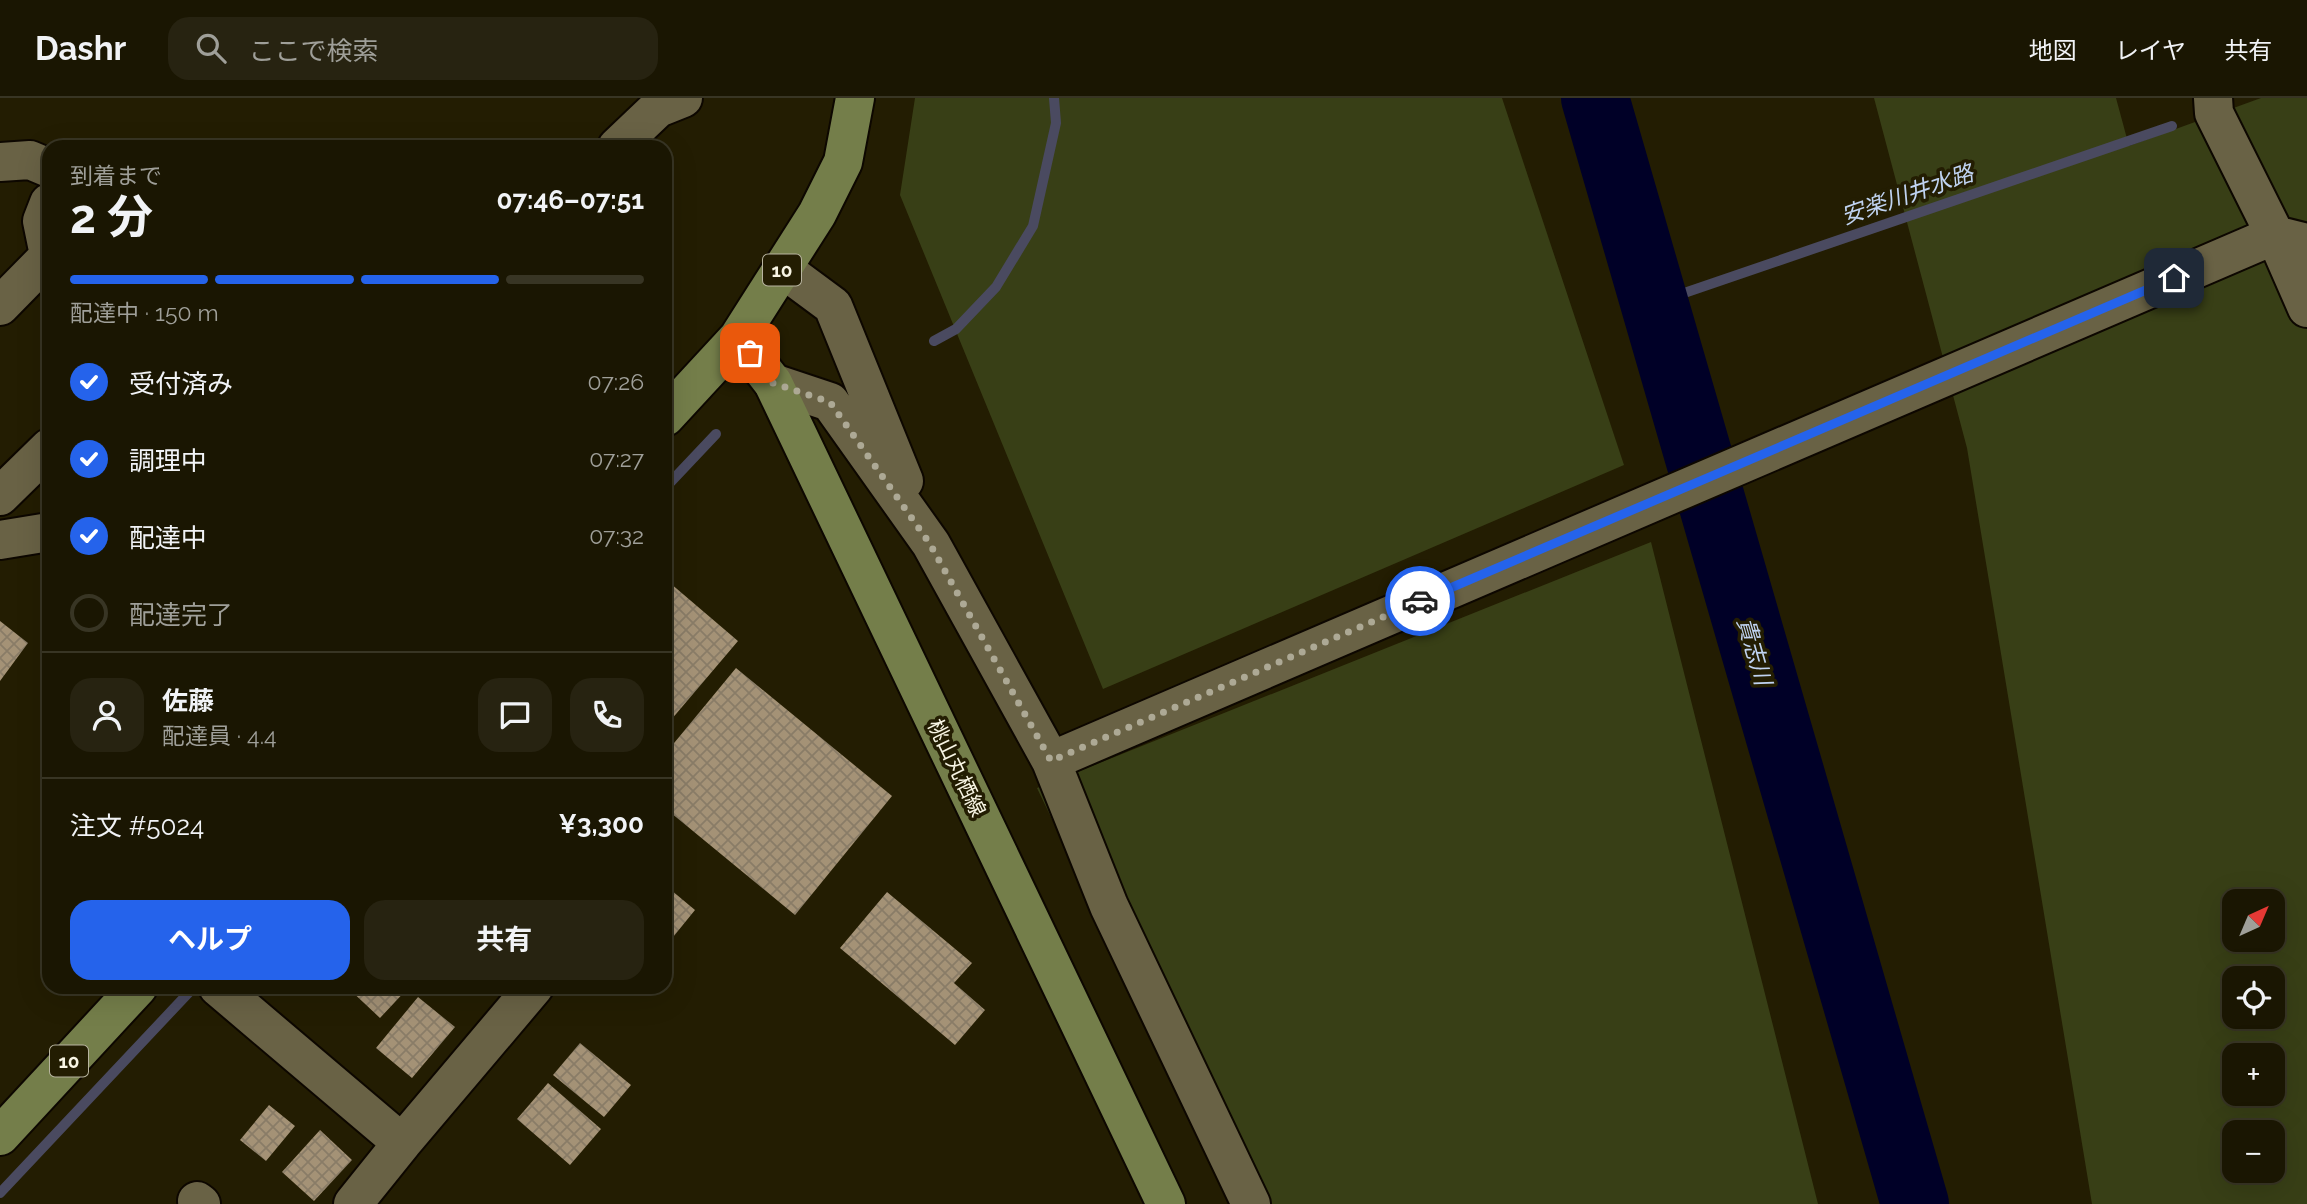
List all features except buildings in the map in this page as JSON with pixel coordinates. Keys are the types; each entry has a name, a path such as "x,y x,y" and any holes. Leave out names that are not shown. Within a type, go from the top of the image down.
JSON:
{"main road":[{"name":"10","path":"679,386 738,338 783,268 843,162 855,98"},
{"name":"桃山丸栖線","path":"738,338 773,383 1166,1204"},
{"name":"10","path":"0,1136 132,994"}],"street":[{"path":"624,140 658,107 683,98"},
{"path":"2213,98 2214,113 2291,239 2307,308"},
{"path":"0,162 30,160 42,165"},
{"path":"1051,761 2291,239"},
{"path":"0,306 42,263"},
{"path":"783,268 832,306 930,544"},
{"path":"773,383 830,402 930,544 1051,761 1109,906 1251,1204"},
{"path":"0,496 42,455"},
{"path":"0,540 42,533"},
{"path":"226,994 402,1143"},
{"path":"353,1204 528,994"}],"green space":[{"path":"915,98 1502,98 1624,465 1103,689 900,195"},
{"path":"1874,98 2116,98 2129,146 2261,98 2307,98 2307,1204 2092,1204 1967,448"},
{"path":"1651,542 1818,1204 1236,1204 1037,788"}],"waterway":[{"path":"934,341 956,329 996,287 1033,226 1056,123 1054,98"},
{"name":"貴志川","path":"1595,98 1915,1204"},
{"name":"安楽川井水路","path":"1655,303 2172,126"},
{"path":"672,481 716,434"},
{"path":"0,1193 187,994"}],"way so far":[{"path":"750,353 773,383 830,402 930,544 1051,761 1420,601"}],"route":[{"path":"1420,601 2174,278"}]}
